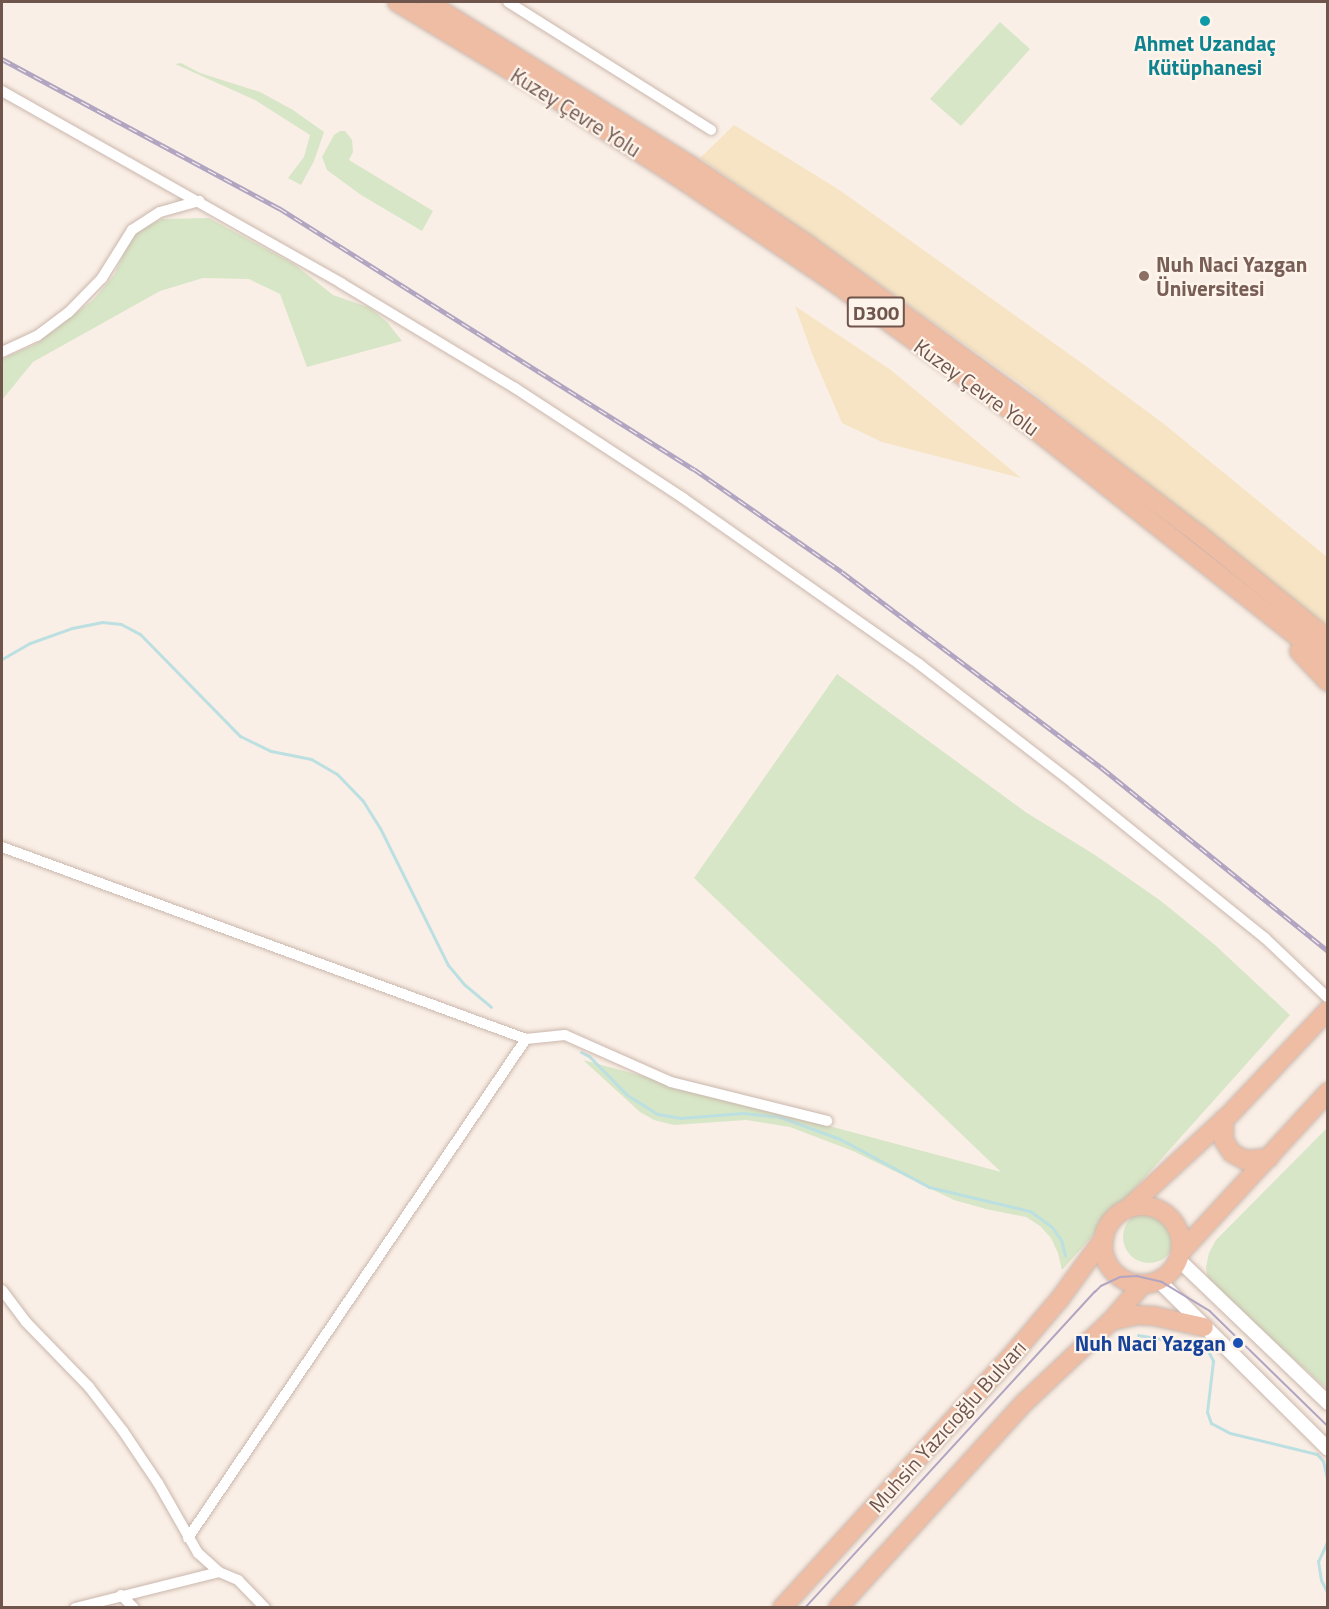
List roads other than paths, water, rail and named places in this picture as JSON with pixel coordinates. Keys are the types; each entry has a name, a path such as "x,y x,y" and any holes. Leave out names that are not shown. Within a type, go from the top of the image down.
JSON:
{"highway":[{"name":"Kuzey Çevre Yolu","path":"397,2 670,172 838,285 1018,416 1160,525 1328,661"},
{"name":"Kuzey Çevre Yolu","path":"427,2 680,159 808,245 1028,404 1197,533 1328,639"},
{"path":"1160,525 1285,637 1328,682"},
{"path":"1328,999 1321,1017 1224,1119 1127,1209 1114,1217 1104,1238 1104,1253 1110,1267 1122,1279 1150,1283 1167,1276 1180,1255 1328,1092"},
{"path":"1224,1119 1224,1141 1232,1153 1245,1160 1269,1158"},
{"path":"1127,1209 1149,1206 1169,1216 1181,1235 1180,1255"},
{"name":"Muhsin Yazıcıoğlu Bulvarı","path":"782,1608 1029,1336 1104,1238"},
{"name":"Muhsin Yazıcıoğlu Bulvarı","path":"838,1608 1025,1402 1150,1283"},
{"path":"1111,1321 1136,1315 1154,1316 1204,1327"}],"street":[{"path":"508,2 711,130"},
{"path":"2,91 341,283 515,388 683,498 919,664 1119,819 1265,938 1328,999"},
{"path":"2,352 36,336 68,312 102,278 132,230 160,212 199,201"},
{"path":"2,847 526,1039 565,1035 670,1082 827,1121"},
{"path":"188,1538 526,1039"},
{"path":"1180,1255 1328,1403"},
{"path":"1150,1283 1204,1327 1328,1449"},
{"path":"2,1290 21,1316 88,1387 123,1431 158,1483 198,1553 219,1572 238,1580 265,1608"},
{"path":"75,1608 219,1572"},
{"path":"122,1595 134,1608"}],"waterway":[{"path":"2,659 30,643 72,628 102,622 121,624 140,634 240,736 271,751 311,759 337,774 363,801 380,828 448,965 465,985 491,1007"},
{"path":"581,1052 589,1056 627,1095 658,1114 680,1118 743,1113 780,1117 840,1139 929,1187 1030,1211 1052,1227 1061,1240 1065,1255"},
{"path":"1138,1335 1206,1347 1213,1361 1207,1412 1211,1423 1230,1433 1317,1454 1323,1461 1328,1482"},
{"path":"1328,1540 1318,1561 1321,1580 1328,1594"}],"tram line":[{"path":"805,1608 1095,1292 1101,1286 1120,1277 1137,1276 1162,1282 1210,1311 1328,1426"}],"railway":[{"path":"2,59 279,208 694,469 842,572 1102,768 1328,951"}],"place":[{"name":"Ahmet Uzandaç Kütüphanesi","path":"1205,21"},
{"name":"Nuh Naci Yazgan Üniversitesi","path":"1144,276"},
{"name":"Nuh Naci Yazgan","path":"1238,1343"}]}
